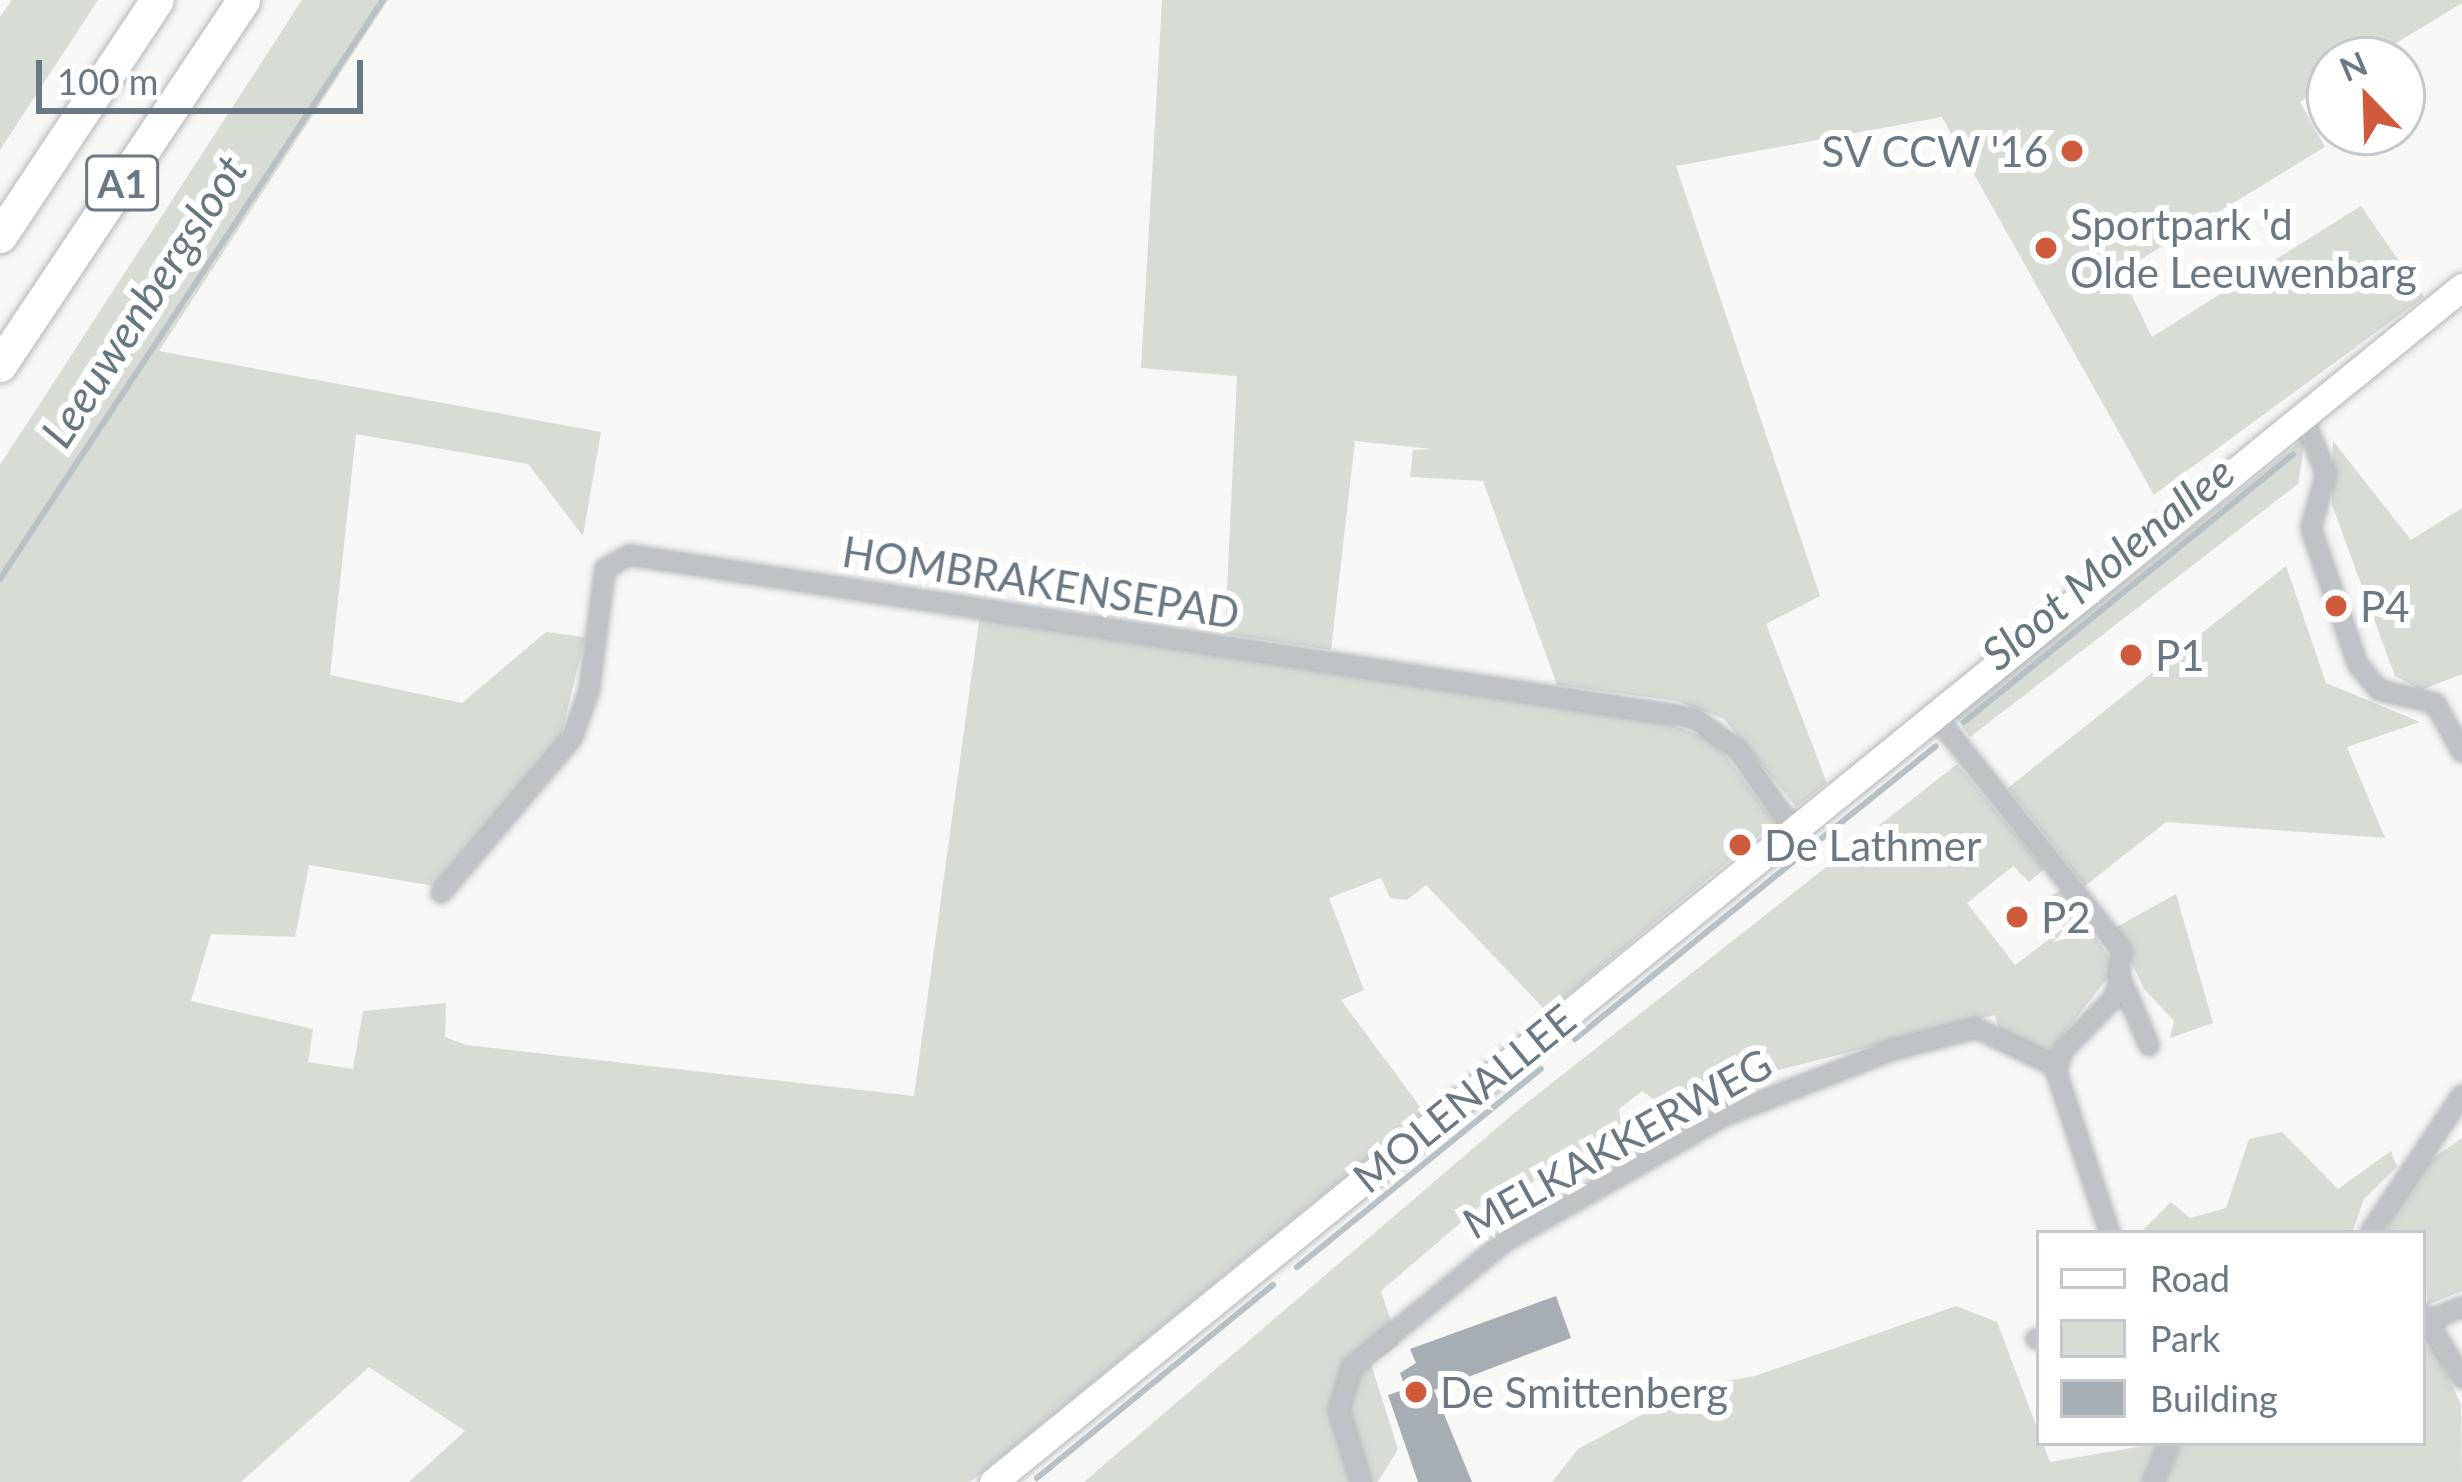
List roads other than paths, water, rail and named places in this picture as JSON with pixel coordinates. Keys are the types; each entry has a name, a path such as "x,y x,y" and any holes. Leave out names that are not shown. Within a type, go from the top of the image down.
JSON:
{"highway":[{"name":"A1","path":"0,236 158,0"},
{"name":"A1","path":"0,365 244,0"}],"main road":[{"name":"MOLENALLEE","path":"993,1482 2462,287"}],"street":[{"path":"2303,416 2326,474 2311,528 2358,665 2379,690 2435,703 2462,752"},
{"name":"HOMBRAKENSEPAD","path":"441,893 572,738 589,691 605,569 629,555 1694,718 1737,749 1793,830"},
{"path":"1935,715 2117,940 2122,982 2149,1045"},
{"path":"2109,1230 2057,1073 2122,982"},
{"name":"MELKAKKERWEG","path":"1361,1482 1340,1410 1352,1367 1427,1296 1524,1230 1726,1115 1952,1033 1993,1033 2057,1073"},
{"path":"2372,1230 2462,1095"},
{"path":"2462,1307 2427,1317 2462,1378"},
{"path":"2153,1482 2169,1446"}],"waterway":[{"name":"Leeuwenbergsloot","path":"0,579 383,0"},
{"name":"Sloot Molenallee","path":"1964,722 2293,455"},
{"name":"Sloot Molenallee","path":"1822,838 1936,746"},
{"name":"Sloot Molenallee","path":"1575,1039 1799,857"},
{"name":"Sloot Molenallee","path":"1297,1267 1541,1069"},
{"name":"Sloot Molenallee","path":"1037,1478 1273,1285"}],"place":[{"name":"SV CCW '16","path":"2072,151"},
{"name":"Sportpark 'd Olde Leeuwenbarg","path":"2046,248"},
{"name":"P4","path":"2336,606"},
{"name":"P1","path":"2131,655"},
{"name":"De Lathmer","path":"1740,845"},
{"name":"P2","path":"2017,917"},
{"name":"De Smittenberg","path":"1416,1392"}]}
